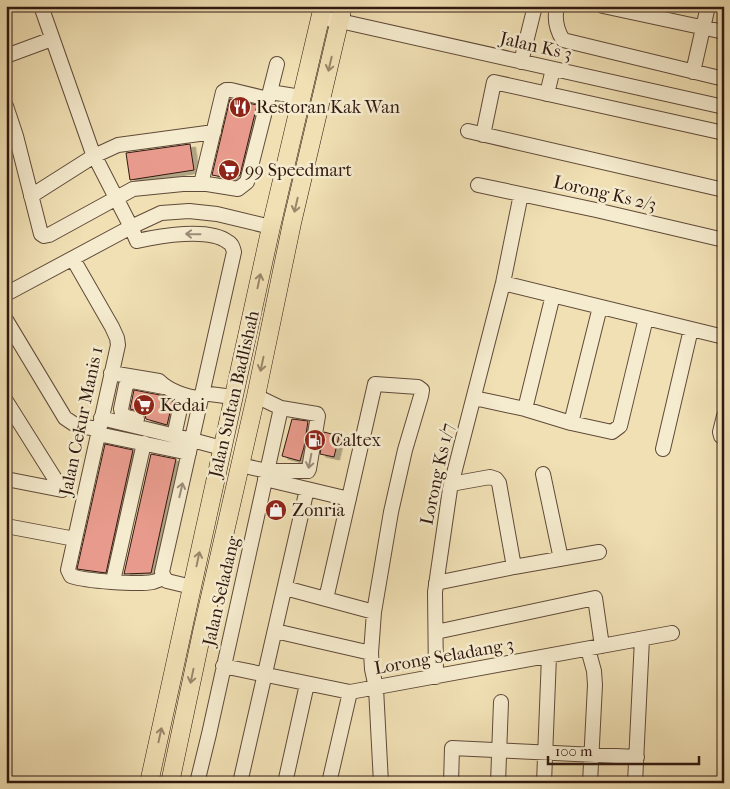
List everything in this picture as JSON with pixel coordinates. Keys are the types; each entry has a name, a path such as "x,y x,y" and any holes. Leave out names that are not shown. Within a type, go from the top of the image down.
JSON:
{"main road":[{"name":"Jalan Sultan Badlishah","path":"149,783 271,227 322,12"},
{"name":"Jalan Sultan Badlishah","path":"170,783 202,632 256,396 292,223 341,13"}],"street":[{"path":"41,6 94,156 137,241 193,233 226,240 231,243 234,252 163,574 153,582 113,581 144,443"},
{"path":"521,62 535,6"},
{"name":"Jalan Ks 3","path":"557,6 555,24 563,40 724,79"},
{"path":"603,6 724,32"},
{"path":"693,72 708,6"},
{"name":"Jalan Ks 3","path":"322,12 341,13 521,62 724,108"},
{"path":"6,56 52,38"},
{"path":"6,106 16,136 41,234 44,236 133,189 182,184 207,184 238,189 247,182 277,64"},
{"path":"547,94 553,69"},
{"path":"483,135 494,82 724,133"},
{"path":"201,184 223,92 226,90 301,98"},
{"path":"32,196 94,156 118,145 214,132"},
{"path":"468,132 724,190"},
{"name":"Lorong Ks 2/3","path":"478,185 724,240"},
{"name":"Lorong Ks 1/7","path":"436,677 435,592 451,484 503,283 521,194"},
{"path":"6,294 161,213 189,211 217,214 271,227"},
{"name":"Jalan Cekur Manis 1","path":"73,259 112,327 118,345 68,570 71,576 79,579 113,581"},
{"path":"503,283 724,337"},
{"path":"524,409 553,295"},
{"path":"571,423 600,307"},
{"path":"474,398 612,432 620,426 646,318"},
{"path":"6,320 65,418 77,426 157,432 174,436 190,446"},
{"path":"663,448 691,329"},
{"path":"111,373 158,381 164,387"},
{"path":"157,432 152,422 127,417 121,413 128,382 132,380 164,387 183,395 233,398"},
{"path":"326,599 375,384 418,387 422,390 421,396 405,450 391,512 374,612 371,653 376,688 381,783"},
{"path":"174,436 183,395"},
{"path":"256,396 281,408 316,414 318,416 308,471 266,475"},
{"path":"6,401 62,490"},
{"name":"Jalan Seladang","path":"197,783 281,408"},
{"path":"724,416 720,432 721,436 724,437"},
{"path":"100,427 144,443 222,448"},
{"path":"240,465 307,489 349,499"},
{"path":"543,474 561,559"},
{"path":"451,484 490,477 496,479 499,483 514,567"},
{"path":"6,479 84,495"},
{"path":"240,783 307,489"},
{"path":"6,526 74,540"},
{"path":"436,583 599,552"},
{"path":"163,574 167,581 192,587"},
{"path":"284,588 374,612"},
{"path":"436,632 595,598 595,685 590,783"},
{"path":"275,631 371,653"},
{"name":"Lorong Seladang 3","path":"223,666 350,692 672,633"},
{"path":"635,783 642,639"},
{"path":"544,783 549,656"},
{"path":"285,783 308,684"},
{"path":"329,783 350,692"},
{"path":"498,783 501,702"},
{"path":"451,783 452,748 636,757"}],"building":[{"path":"230,99 257,105 240,175 233,179 212,175"},
{"path":"190,144 194,170 130,180 126,153"},
{"path":"134,390 165,396 173,400 167,425 146,419 142,412 130,409"},
{"path":"292,419 308,421 300,461 282,456"},
{"path":"324,432 339,436 334,457 320,454"},
{"path":"105,444 133,450 106,573 77,569"},
{"path":"151,454 176,459 151,573 124,574"}],"place":[{"name":"Restoran Kak Wan","path":"240,107"},
{"name":"99 Speedmart","path":"229,170"},
{"name":"Kedai","path":"144,405"},
{"name":"Caltex","path":"315,440"},
{"name":"Zonria","path":"276,510"}]}
